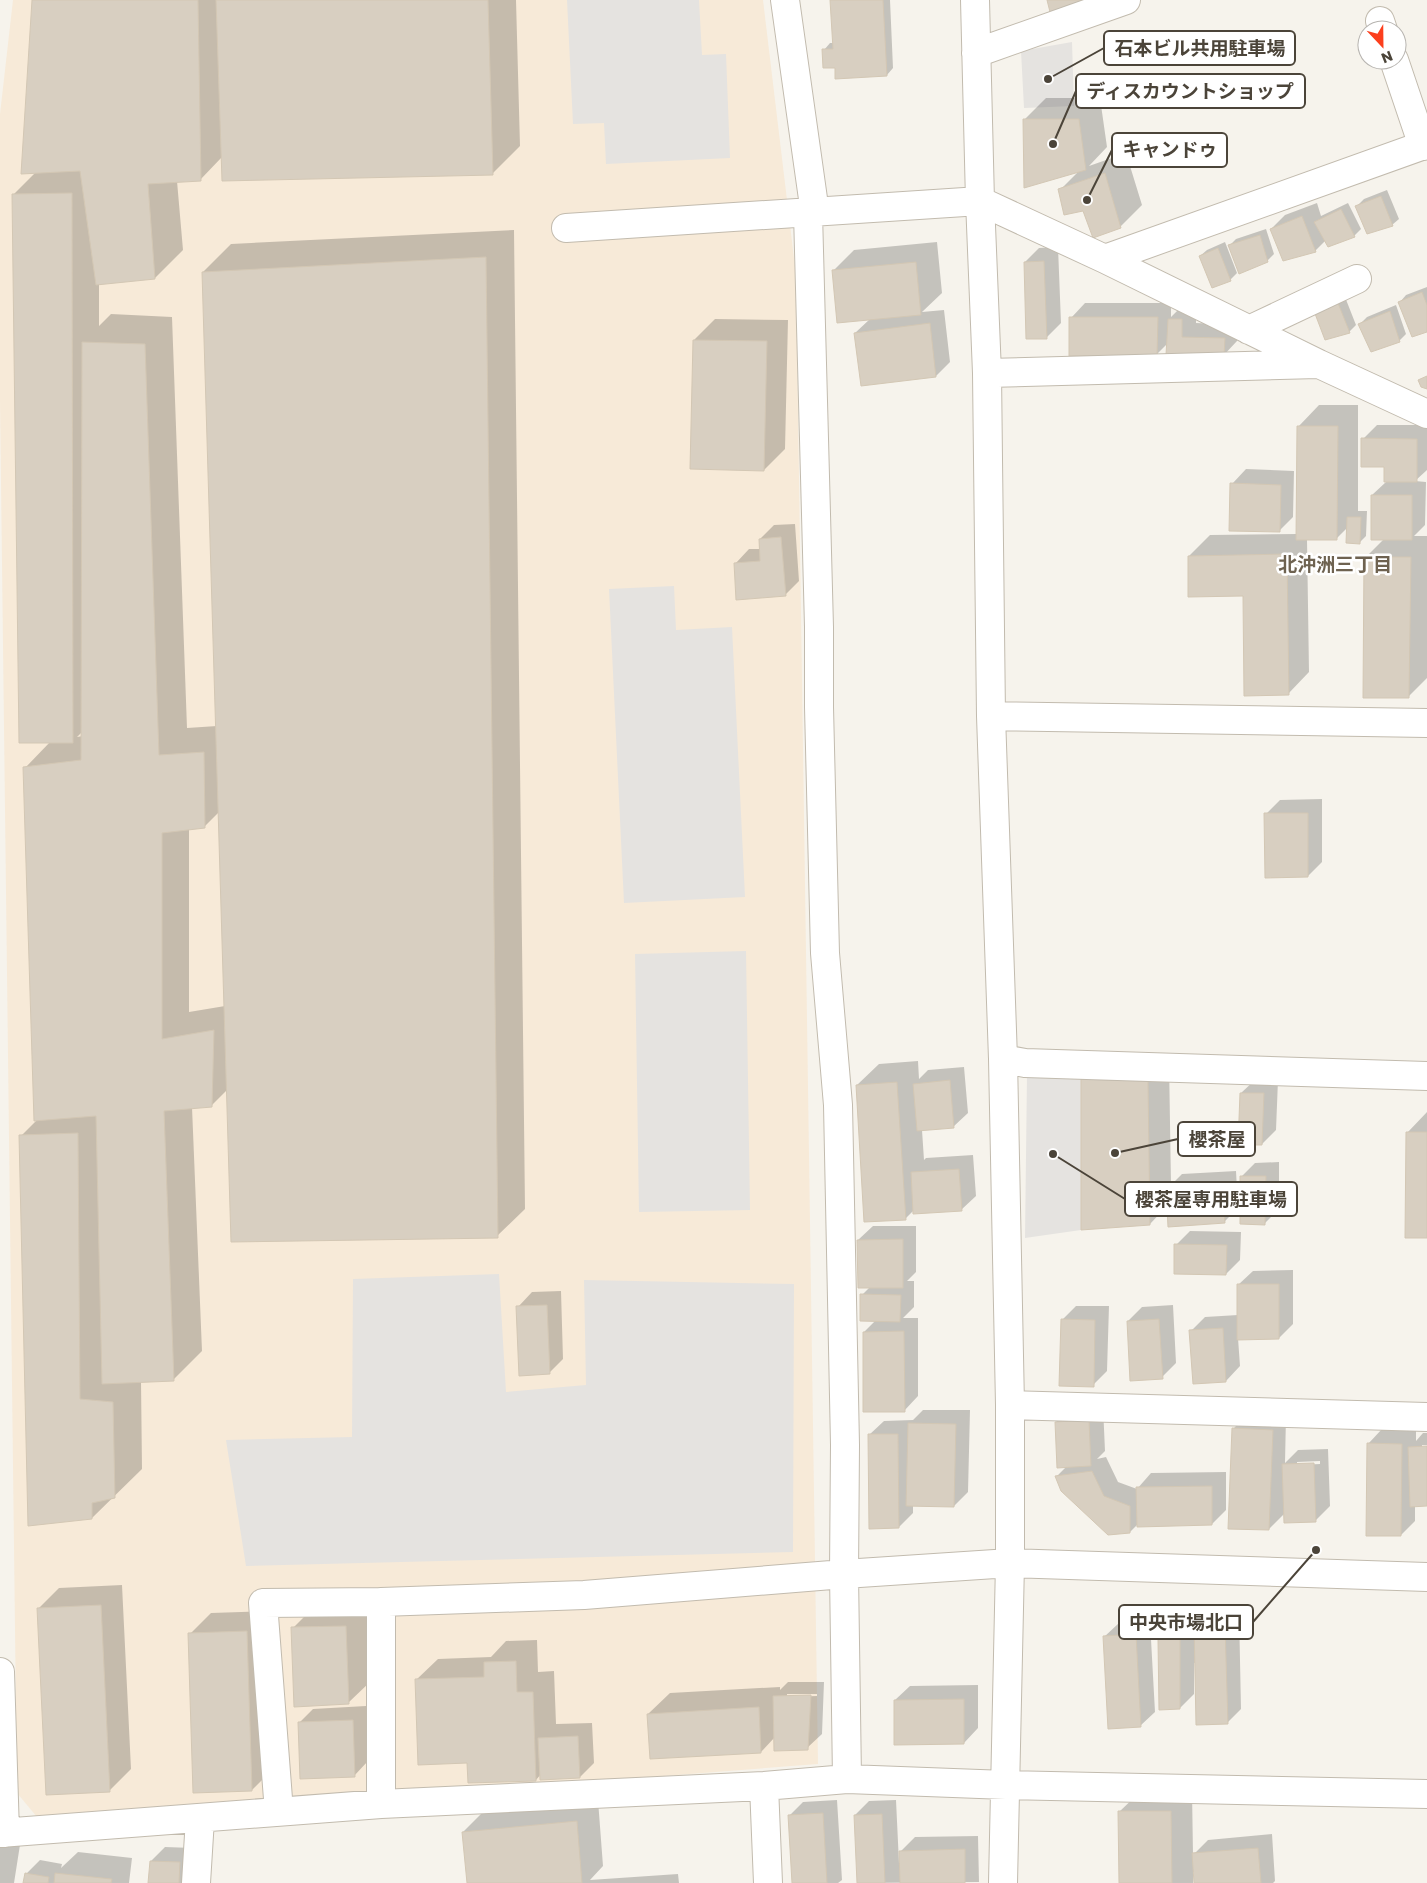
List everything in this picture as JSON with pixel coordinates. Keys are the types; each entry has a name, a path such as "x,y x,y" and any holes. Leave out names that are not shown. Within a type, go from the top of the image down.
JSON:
{"street":[{"path":"785,0 811,213 819,717 825,953 838,1105 845,1445 844,1574 847,1779"},
{"path":"975,0 987,373 991,716 1003,1059 1010,1405 1010,1563 1003,1883"},
{"path":"976,53 1126,0"},
{"path":"1105,259 1425,145 1398,70"},
{"path":"566,228 980,201 1427,414"},
{"path":"1249,330 1357,279"},
{"path":"987,373 1244,368 1319,364"},
{"path":"991,716 1427,723"},
{"path":"1003,1059 1025,1063 1427,1076"},
{"path":"1010,1405 1427,1417"},
{"path":"279,1812 263,1603 381,1602 584,1595 1010,1563 1427,1577"},
{"path":"381,1602 381,1804"},
{"path":"0,1672 3,1833 381,1804 764,1786 847,1779 1006,1785 1427,1794"},
{"path":"764,1786 768,1883"},
{"path":"196,1883 200,1819"}],"shaded area":[{"path":"13,0 763,0 796,275 818,1764 381,1798 37,1817 17,1793 0,400 0,114"},
{"path":"567,0 699,0 702,55 726,54 730,158 606,164 604,123 573,124"},
{"path":"1072,42 1074,106 1024,108 1021,51"},
{"path":"674,586 676,630 732,627 745,897 624,903 609,589"},
{"path":"746,951 750,1210 639,1212 635,954"},
{"path":"1027,1075 1081,1079 1081,1230 1025,1238"},
{"path":"499,1274 506,1392 586,1385 584,1280 794,1284 793,1552 246,1566 226,1440 352,1437 353,1279"}],"building":[{"path":"32,0 198,0 201,181 148,184 155,279 96,285 80,171 21,174"},
{"path":"216,0 488,0 493,175 222,181"},
{"path":"830,0 883,0 887,76 835,79 835,68 823,68 822,49 833,49"},
{"path":"1047,0 1091,0 1051,16"},
{"path":"1023,119 1079,119 1086,170 1024,188"},
{"path":"1105,173 1121,228 1093,238 1083,211 1064,215 1058,189"},
{"path":"72,193 73,743 19,743 12,194"},
{"path":"1381,196 1393,226 1367,234 1355,206"},
{"path":"1341,209 1355,237 1328,247 1314,222"},
{"path":"1302,216 1316,252 1283,261 1270,229"},
{"path":"1260,235 1268,262 1239,274 1228,245"},
{"path":"1218,248 1231,281 1212,288 1199,256"},
{"path":"486,257 498,1238 231,1242 202,272"},
{"path":"1044,261 1047,339 1026,339 1024,262"},
{"path":"916,262 921,315 837,323 832,270"},
{"path":"1422,292 1427,305 1427,332 1412,337 1398,302"},
{"path":"1338,303 1350,333 1325,340 1314,311"},
{"path":"1390,311 1400,342 1371,352 1358,324"},
{"path":"1069,317 1158,317 1157,356 1069,356"},
{"path":"1168,319 1182,319 1182,337 1225,338 1224,357 1166,355"},
{"path":"930,323 936,377 861,386 854,333"},
{"path":"693,340 767,341 764,471 690,469"},
{"path":"82,342 145,344 159,755 204,752 205,828 162,833 162,1039 214,1030 212,1107 164,1111 174,1381 102,1384 96,1116 34,1121 23,767 81,760"},
{"path":"1427,376 1427,389 1421,387 1418,380"},
{"path":"1297,426 1338,426 1337,540 1296,540"},
{"path":"1361,438 1417,439 1417,482 1384,482 1384,467 1361,467"},
{"path":"1230,483 1281,485 1280,532 1229,531"},
{"path":"1371,495 1412,495 1412,540 1371,540"},
{"path":"1347,517 1361,517 1360,544 1346,543"},
{"path":"781,537 786,596 736,600 734,563 760,561 759,539"},
{"path":"1287,554 1289,695 1244,696 1243,596 1188,597 1188,556"},
{"path":"1364,557 1411,557 1409,698 1363,698"},
{"path":"1264,813 1308,813 1308,877 1265,878"},
{"path":"1081,1079 1148,1081 1150,1225 1081,1230"},
{"path":"950,1080 954,1128 917,1131 913,1084"},
{"path":"897,1082 906,1220 864,1222 856,1085"},
{"path":"1240,1093 1264,1093 1262,1145 1238,1145"},
{"path":"1406,1132 1427,1132 1427,1238 1405,1238"},
{"path":"78,1133 80,1399 113,1402 115,1498 92,1503 92,1519 28,1526 19,1135"},
{"path":"959,1169 962,1211 913,1214 911,1172"},
{"path":"1240,1176 1266,1176 1265,1225 1240,1224"},
{"path":"1222,1184 1225,1223 1168,1227 1166,1188"},
{"path":"903,1239 903,1288 858,1288 857,1240"},
{"path":"1174,1244 1227,1245 1226,1275 1174,1274"},
{"path":"1237,1284 1279,1284 1279,1339 1237,1340"},
{"path":"860,1294 901,1295 900,1322 860,1321"},
{"path":"547,1305 550,1374 519,1376 516,1306"},
{"path":"1061,1319 1095,1320 1094,1387 1059,1386"},
{"path":"1159,1319 1163,1379 1130,1381 1127,1321"},
{"path":"1223,1328 1226,1382 1193,1384 1189,1330"},
{"path":"904,1331 905,1412 863,1412 863,1332"},
{"path":"1089,1420 1091,1466 1057,1468 1055,1422"},
{"path":"908,1423 956,1424 954,1507 906,1506"},
{"path":"1232,1428 1273,1430 1269,1530 1228,1529"},
{"path":"868,1434 898,1434 899,1528 869,1529"},
{"path":"1367,1443 1402,1444 1401,1536 1366,1536"},
{"path":"1427,1446 1427,1506 1410,1507 1408,1447"},
{"path":"1314,1463 1316,1522 1284,1523 1282,1464"},
{"path":"1092,1471 1104,1496 1130,1506 1130,1533 1108,1535 1061,1491 1055,1476"},
{"path":"1212,1486 1212,1525 1137,1527 1136,1487"},
{"path":"101,1605 110,1792 46,1795 37,1608"},
{"path":"1194,1625 1225,1625 1228,1724 1196,1725"},
{"path":"346,1626 349,1704 294,1707 291,1627"},
{"path":"247,1631 252,1791 193,1793 188,1633"},
{"path":"1136,1634 1141,1727 1108,1729 1103,1636"},
{"path":"1158,1639 1180,1639 1180,1709 1159,1710"},
{"path":"516,1661 517,1692 533,1692 536,1781 468,1783 467,1763 418,1765 415,1679 484,1677 484,1662"},
{"path":"811,1695 808,1750 774,1751 773,1696"},
{"path":"964,1699 964,1744 894,1745 894,1700"},
{"path":"759,1707 761,1753 650,1759 647,1714"},
{"path":"353,1720 355,1777 300,1779 298,1722"},
{"path":"578,1736 580,1778 540,1780 538,1738"},
{"path":"1118,1811 1171,1811 1172,1883 1119,1883"},
{"path":"823,1813 827,1883 792,1883 788,1815"},
{"path":"882,1814 885,1883 857,1883 854,1815"},
{"path":"577,1821 582,1883 467,1883 462,1832"},
{"path":"1258,1848 1261,1883 1194,1883 1192,1853"},
{"path":"965,1849 965,1883 900,1883 899,1851"},
{"path":"150,1861 180,1862 179,1883 148,1883"},
{"path":"25,1873 49,1877 48,1883 23,1883"},
{"path":"55,1873 112,1879 111,1883 54,1883"}],"place":[{"name":"石本ビル共用駐車場","path":"1048,79"},
{"name":"ディスカウントショップ","path":"1053,144"},
{"name":"キャンドゥ","path":"1087,200"},
{"name":"櫻茶屋","path":"1115,1153"},
{"name":"櫻茶屋専用駐車場","path":"1053,1154"},
{"name":"中央市場北口","path":"1316,1550"}],"district":[{"name":"北沖洲三丁目","path":"1335,564"}]}
